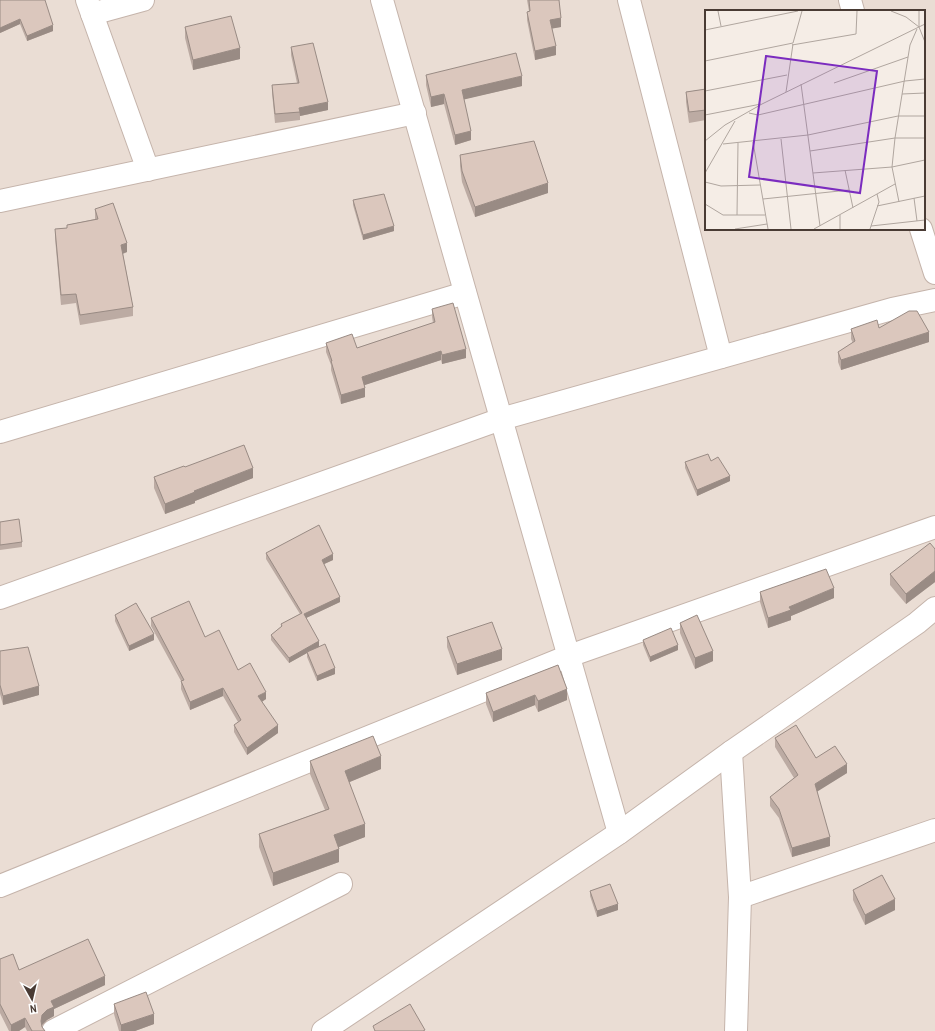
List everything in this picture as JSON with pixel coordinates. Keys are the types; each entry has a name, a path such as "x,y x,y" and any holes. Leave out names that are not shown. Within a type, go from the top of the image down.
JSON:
{"street":[{"path":"143,0 90,7 148,170"},
{"path":"382,0 619,833"},
{"path":"629,0 721,357"},
{"path":"850,0 853,10"},
{"path":"0,201 415,113"},
{"path":"921,230 935,273"},
{"path":"0,432 465,293"},
{"path":"0,598 501,419 892,309 935,300"},
{"path":"0,886 569,656 935,527"},
{"path":"323,1031 619,833 731,752 926,623 935,608"},
{"path":"731,752 740,896 736,1031"},
{"path":"740,896 935,830"},
{"path":"53,1031 341,884"}],"shaded area":[{"path":"0,0 935,0 935,1031 0,1031"}],"building":[{"path":"0,0 45,0 53,25 27,36 20,19 0,28"},
{"path":"529,0 559,0 561,18 550,20 556,46 535,51 527,12 530,11"},
{"path":"231,16 240,48 193,60 185,27"},
{"path":"313,43 328,102 299,108 300,112 275,114 272,85 299,83 291,47"},
{"path":"516,53 522,76 462,90 471,131 455,135 444,94 431,97 426,75"},
{"path":"705,89 705,110 689,112 686,92"},
{"path":"534,141 548,183 475,207 462,171 460,155"},
{"path":"384,194 394,226 363,235 353,200"},
{"path":"113,203 127,243 121,245 133,307 80,315 76,294 61,295 55,229 67,228 67,225 98,219 95,209"},
{"path":"453,303 466,349 442,355 441,351 362,377 365,388 341,395 326,343 352,334 357,348 435,322 432,309"},
{"path":"909,311 917,311 929,332 841,360 838,352 855,341 851,329 877,320 879,328"},
{"path":"244,445 253,468 165,504 154,477"},
{"path":"708,454 711,461 718,457 730,476 697,490 685,462"},
{"path":"19,519 22,542 0,545 0,522"},
{"path":"319,525 333,554 322,560 340,597 304,614 319,641 289,658 271,635 282,626 281,624 302,613 266,553"},
{"path":"930,543 935,549 935,571 906,594 890,574"},
{"path":"826,569 834,588 789,607 791,610 768,618 760,592"},
{"path":"189,601 205,637 219,630 238,670 250,663 266,692 258,696 278,725 247,748 234,725 241,720 223,688 190,702 181,681 184,680 151,618"},
{"path":"136,603 154,634 129,646 115,615"},
{"path":"697,615 713,651 695,658 680,623"},
{"path":"492,622 502,649 457,664 447,637"},
{"path":"671,628 678,645 650,657 643,640"},
{"path":"325,644 335,668 317,676 307,652"},
{"path":"28,647 39,686 3,696 0,685 0,651"},
{"path":"558,665 567,689 538,701 535,695 493,712 486,693"},
{"path":"796,725 816,758 835,746 847,764 815,784 830,837 792,848 779,809 770,797 798,775 775,738"},
{"path":"373,736 381,756 345,771 365,824 334,835 339,849 273,873 259,834 329,809 310,761"},
{"path":"882,875 895,899 865,915 853,890"},
{"path":"610,884 618,904 597,911 590,891"},
{"path":"88,939 105,976 51,1001 54,1007 47,1010 42,1015 42,1027 45,1031 32,1031 25,1018 11,1025 0,1004 0,959 13,954 19,970"},
{"path":"146,992 154,1014 121,1025 114,1004"},
{"path":"410,1004 425,1030 375,1031 373,1026"}]}
